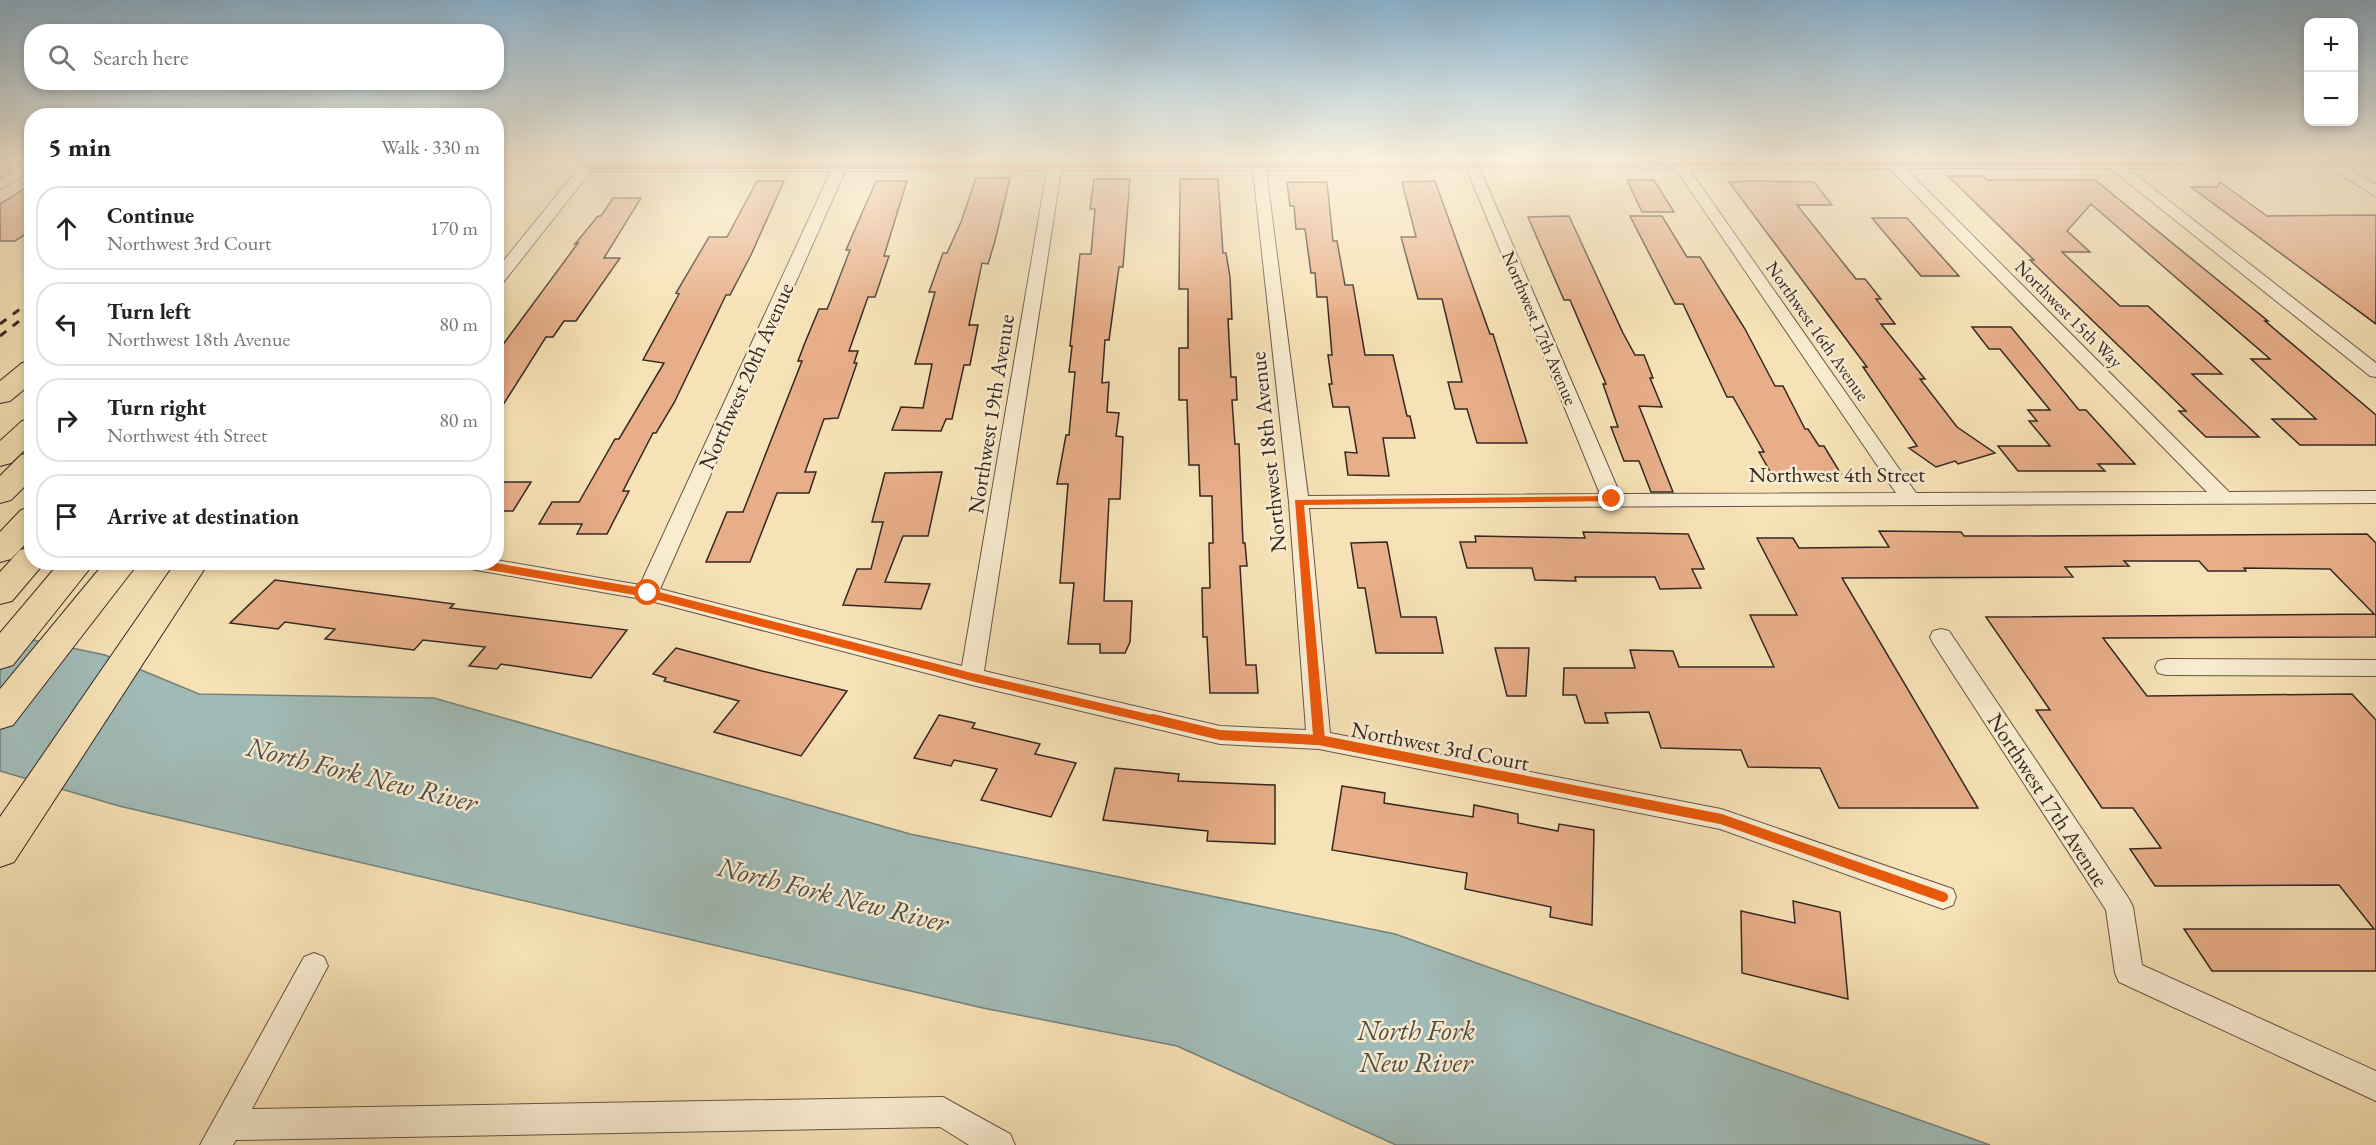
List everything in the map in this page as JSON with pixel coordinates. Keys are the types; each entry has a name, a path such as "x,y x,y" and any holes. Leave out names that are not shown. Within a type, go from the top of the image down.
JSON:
{"highway":[{"path":"0,395 24,376"},
{"path":"0,457 24,434"},
{"path":"0,493 24,469"},
{"path":"0,593 19,541"},
{"path":"0,715 117,570"},
{"path":"0,850 188,570"},
{"path":"0,656 71,572"}],"street":[{"path":"504,271 551,211"},
{"name":"Northwest 20th Avenue","path":"648,593 820,211"},
{"name":"Northwest 19th Avenue","path":"972,677 1048,211"},
{"name":"Northwest 18th Avenue","path":"1265,211 1299,502 1319,740"},
{"name":"Northwest 17th Avenue","path":"1491,211 1612,499"},
{"name":"Northwest 16th Avenue","path":"1712,211 1909,497"},
{"name":"Northwest 15th Way","path":"1940,211 2224,498"},
{"path":"2174,211 2376,372"},
{"name":"Northwest 4th Street","path":"1299,502 1909,497 2376,497"},
{"name":"Northwest 3rd Court","path":"504,568 648,593 972,677 1220,735 1319,740 1721,819 1943,897"},
{"name":"Northwest 17th Avenue","path":"1941,637 2119,907 2129,973 2376,1086"},
{"path":"2166,667 2376,668"},
{"path":"222,1135 315,966"},
{"path":"222,1135 943,1113 999,1145"}],"water":[{"name":"North Fork New River","path":"0,633 105,655 199,694 434,698 910,834 1395,934 1990,1145 1396,1145 1177,1046 983,1008 119,806 0,771"}],"building":[{"path":"0,211 24,211 24,235 15,241 0,241"},
{"path":"604,211 633,211 604,258 620,258 576,321 564,321 553,337 546,337 504,403 504,343 578,243 575,244 598,216 601,216"},
{"path":"741,211 770,211 751,255 730,295 726,295 674,403 656,433 653,433 623,491 629,491 607,534 577,534 582,524 539,524 552,502 579,502 615,439 619,439 664,363 643,360 679,294 676,293 709,237 727,237"},
{"path":"863,211 898,211 884,256 889,256 875,297 868,297 849,351 858,351 854,363 857,363 838,418 824,419 805,472 816,472 809,493 777,493 750,562 706,562 727,512 743,512 802,361 798,361 804,345 819,309 827,309 850,250 846,250"},
{"path":"965,211 1002,211 988,264 982,263 969,325 978,325 970,365 964,365 952,419 946,419 941,431 892,430 901,407 923,408 932,364 915,364 935,292 929,292 943,253 947,253"},
{"path":"1095,211 1127,211 1123,267 1119,267 1109,340 1105,340 1102,383 1109,382 1107,412 1119,413 1116,436 1123,437 1120,499 1109,499 1104,601 1132,601 1130,642 1125,653 1100,653 1100,644 1068,644 1074,583 1060,583 1068,484 1057,484 1066,435 1069,435 1075,372 1069,372 1072,346 1070,346 1080,254 1091,254"},
{"path":"1180,211 1220,211 1223,253 1226,253 1230,277 1232,319 1228,319 1231,377 1236,377 1237,400 1232,400 1235,444 1239,444 1243,543 1245,543 1247,566 1240,566 1246,665 1256,665 1258,693 1210,693 1207,637 1203,637 1202,588 1210,588 1209,543 1213,543 1212,496 1200,496 1199,465 1189,465 1187,400 1179,400 1179,348 1188,348 1188,289 1179,289"},
{"path":"1294,211 1330,211 1333,241 1337,241 1345,285 1353,285 1365,355 1393,355 1407,416 1410,416 1415,438 1383,438 1389,476 1348,475 1345,452 1357,453 1349,407 1333,407 1329,384 1332,384 1328,355 1332,355 1327,297 1317,297 1315,273 1311,273 1305,229 1296,229"},
{"path":"1409,211 1446,211 1490,334 1493,334 1527,443 1477,443 1467,409 1455,409 1448,382 1462,382 1442,299 1418,299 1401,237 1416,237"},
{"path":"1751,211 1802,211 1856,279 1865,279 1881,299 1876,299 1895,324 1881,324 1925,379 1920,379 1957,427 1995,453 1958,464 1955,461 1936,467 1909,448 1917,446 1863,367 1867,367"},
{"path":"1984,211 2084,211 2067,231 2090,252 2062,252 2120,306 2148,306 2222,374 2192,374 2259,437 2206,437 2179,411 2186,411 2030,260 2034,260"},
{"path":"2100,211 2134,211 2268,321 2265,321 2376,415 2376,445 2300,445 2272,419 2316,419 2251,359 2270,359"},
{"path":"2224,211 2261,211 2267,216 2376,215 2376,324"},
{"path":"1569,216 1623,333 1635,355 1644,355 1653,378 1650,378 1662,407 1639,406 1673,492 1651,492 1639,461 1624,461 1611,427 1618,427 1603,384 1606,384 1570,300 1564,300 1528,217"},
{"path":"1630,216 1662,216 1687,257 1700,257 1745,329 1775,386 1783,386 1805,429 1808,429 1819,446 1824,446 1841,474 1771,473 1759,452 1764,452 1733,397 1727,397 1683,304 1675,304"},
{"path":"1872,218 1907,218 1959,276 1921,276"},
{"path":"1972,327 2011,327 2079,410 2086,410 2135,464 2098,464 2105,471 2018,471 1998,446 2050,446 2029,421 2037,421 2028,410 2050,410 2000,349 1989,349"},
{"path":"942,472 928,536 903,536 885,582 930,584 921,609 843,605 857,569 871,569 883,522 872,522 885,473"},
{"path":"504,482 531,482 513,511 504,511"},
{"path":"1879,531 1961,532 1964,536 2367,534 2376,543 2376,637 2103,638 2147,696 2352,694 2376,720 2376,971 2212,971 2184,929 2374,929 2339,885 2155,886 2130,849 2161,848 2133,808 2102,808 2036,710 2050,710 1986,617 2374,614 2330,569 2244,568 2246,571 2208,571 2199,561 2124,561 2129,566 2065,567 2073,577 1842,578 1978,808 1839,808 1820,768 1748,767 1741,750 1661,748 1649,712 1605,713 1608,723 1585,723 1576,695 1563,695 1564,668 1635,668 1630,650 1673,651 1679,667 1774,667 1750,615 1797,615 1757,538 1793,538 1799,548 1889,547"},
{"path":"1583,532 1688,534 1704,569 1692,569 1701,588 1660,589 1655,577 1575,577 1576,581 1535,580 1532,568 1467,568 1460,542 1476,542 1475,536 1585,538"},
{"path":"1387,542 1401,617 1436,617 1443,653 1376,653 1365,588 1358,588 1351,543"},
{"path":"275,580 454,604 450,608 627,630 591,678 501,664 497,669 469,666 485,647 423,640 414,650 325,639 335,629 285,622 278,629 230,623"},
{"path":"676,648 847,691 801,756 714,732 739,701 664,681 666,678 653,674"},
{"path":"1495,648 1529,648 1526,696 1507,696"},
{"path":"939,715 975,723 972,728 1040,744 1035,754 1076,763 1051,817 981,800 997,769 954,760 951,766 914,758"},
{"path":"1115,768 1179,774 1178,781 1275,785 1275,844 1207,841 1208,831 1103,820"},
{"path":"1342,786 1385,793 1384,803 1473,817 1474,805 1518,814 1518,823 1558,831 1559,824 1594,830 1592,925 1550,917 1551,907 1465,889 1467,873 1332,850"},
{"path":"1793,901 1840,912 1848,999 1742,973 1741,911 1795,923"}],"railway":[{"path":"0,324 24,306"},
{"path":"0,336 24,317"}],"cycle path":[{"path":"504,569 647,593 972,677 1220,735 1319,740 1721,819 1943,897"}],"route":[{"path":"648,593 972,677 1220,735 1319,740 1299,502 1612,499"}]}
